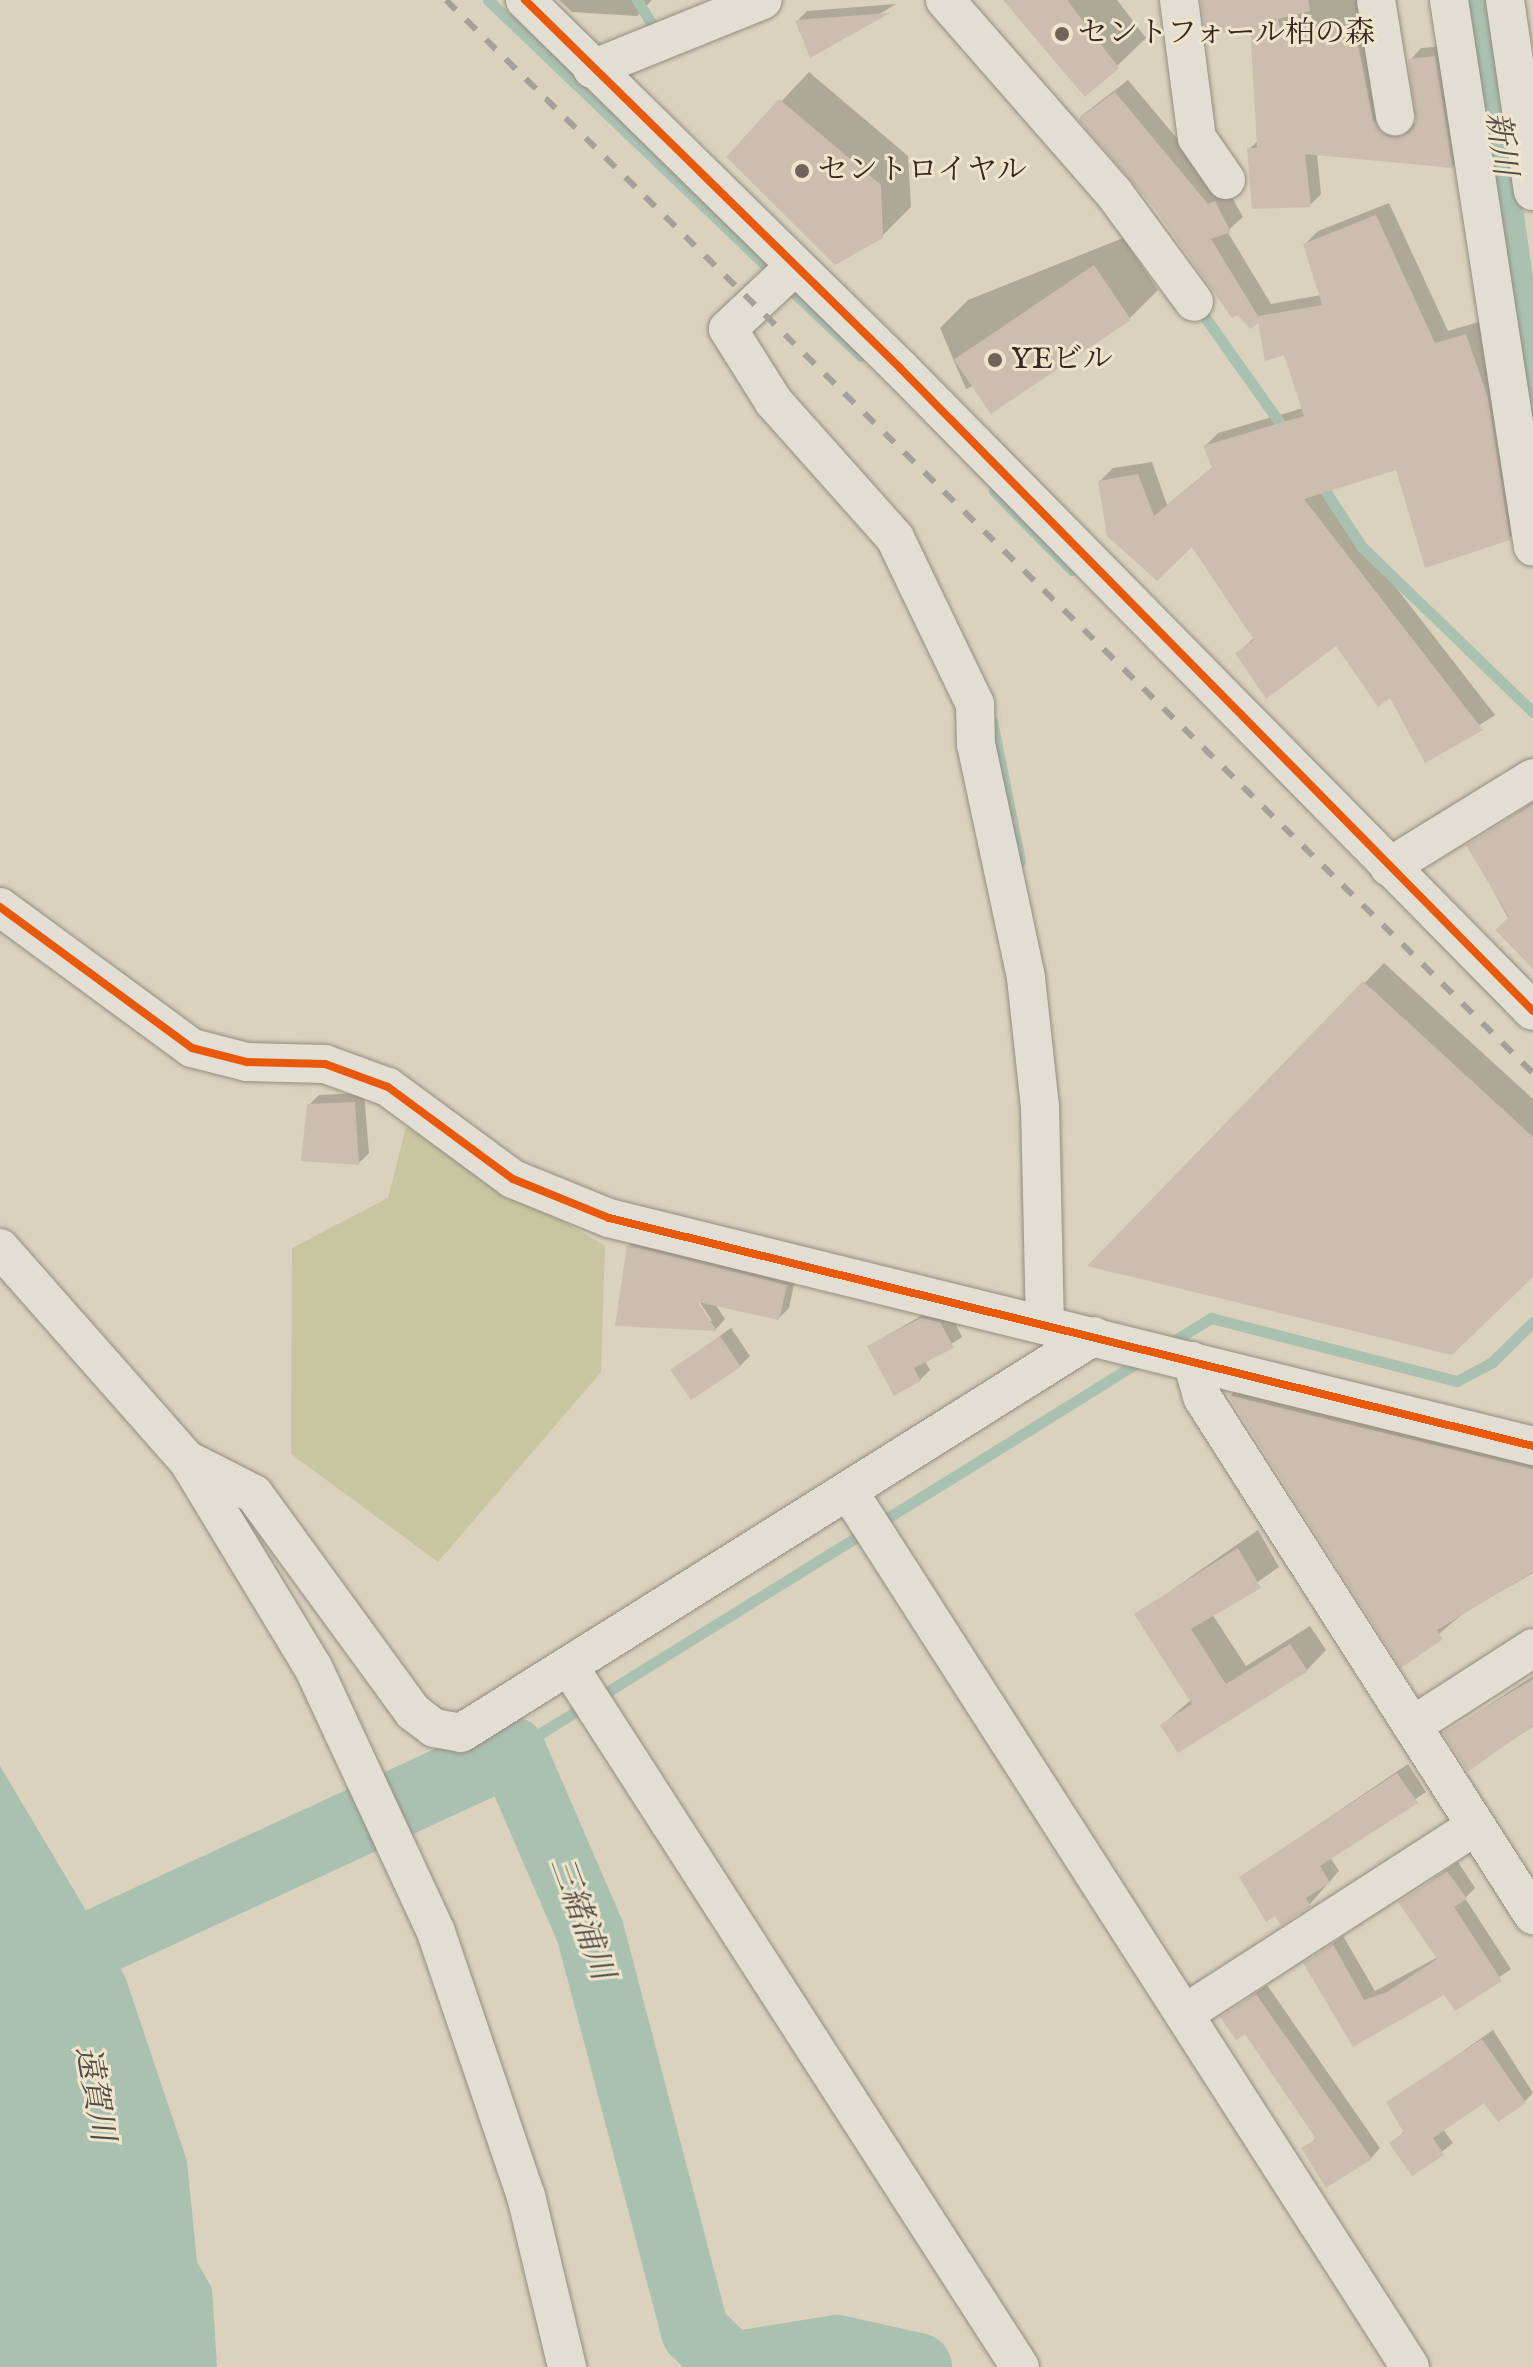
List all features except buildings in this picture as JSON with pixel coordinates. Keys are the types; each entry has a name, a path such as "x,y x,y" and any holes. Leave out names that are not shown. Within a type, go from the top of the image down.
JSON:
{"street":[{"path":"525,0 784,275 1533,1011"},
{"path":"592,69 763,0"},
{"path":"945,0 1114,193 1194,302"},
{"path":"1179,0 1197,138 1226,180"},
{"path":"1376,0 1395,116"},
{"path":"1449,0 1533,547"},
{"path":"1505,0 1533,191"},
{"path":"784,275 728,329 774,402 895,538 975,704 976,744 1028,993 1040,1106 1045,1324"},
{"path":"1389,867 1533,778"},
{"path":"0,907 192,1048 247,1062 325,1064 388,1087 513,1179 609,1218 1533,1446"},
{"path":"0,1248 188,1461 313,1667 436,1932 526,2196 567,2367"},
{"path":"188,1461 254,1494 413,1712 434,1728 476,1729 1094,1336"},
{"path":"1192,1361 1202,1397 1533,1915"},
{"path":"849,1492 1410,2367"},
{"path":"1412,1726 1533,1648"},
{"path":"570,1668 1020,2367"},
{"path":"1184,2014 1476,1826"}],"shaded area":[{"path":"406,1127 605,1246 601,1372 438,1562 291,1454 292,1248 388,1198"}],"water":[{"name":"新川","path":"1460,0 1493,0 1533,277 1533,513"},
{"name":"遠賀川","path":"0,1766 125,1976 187,2161 197,2262 212,2288 217,2367 0,2367"}],"waterway":[{"path":"488,0 777,276"},
{"path":"637,0 659,36"},
{"path":"789,288 861,356"},
{"path":"1197,306 1289,436"},
{"path":"1318,480 1362,547 1533,712"},
{"path":"994,491 1072,570"},
{"path":"992,721 1020,861"},
{"path":"1167,1345 1211,1318 1457,1381 1492,1362 1533,1322"},
{"path":"512,1751 1142,1360"},
{"name":"三緒浦川","path":"70,1955 512,1751 590,1931 695,2331 730,2366 837,2349 918,2367"}],"railway":[{"path":"446,0 1533,1073"}],"cycle path":[{"path":"525,0 900,368 1533,1011"},
{"path":"0,907 192,1048 247,1062 325,1064 388,1087 513,1179 609,1218 1533,1446"}],"place":[{"name":"セントフォール柏の森","path":"1062,34"},
{"name":"セントロイヤル","path":"802,171"},
{"name":"YEビル","path":"995,360"}]}
